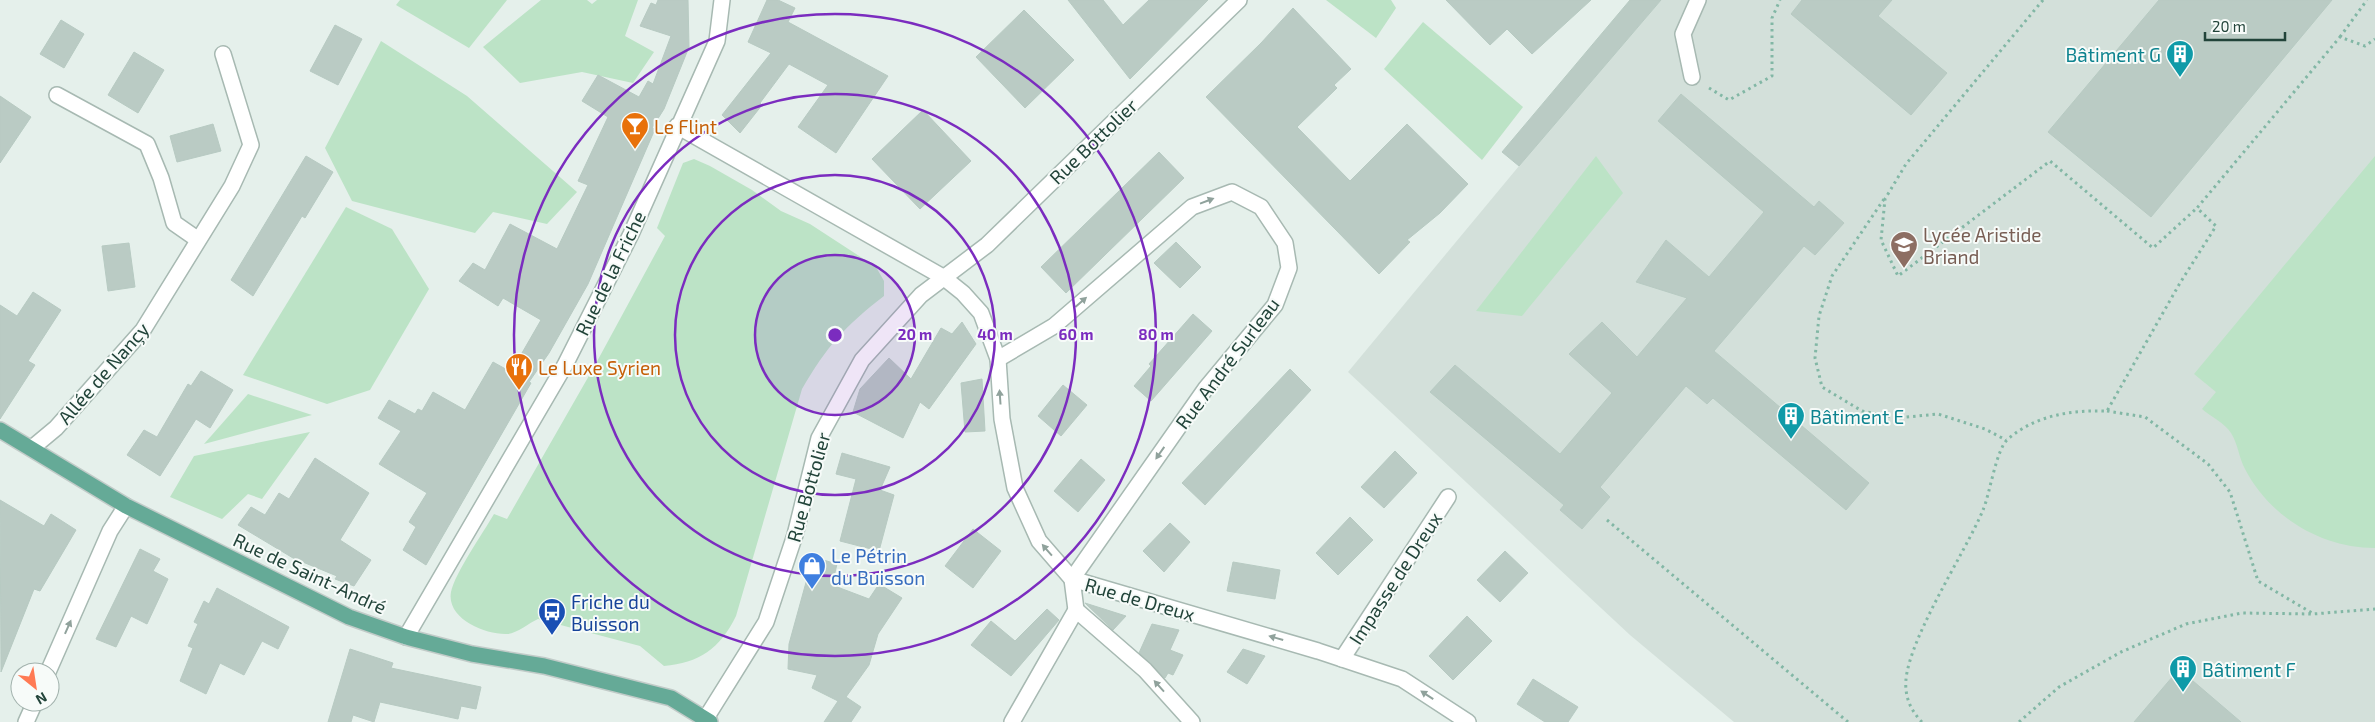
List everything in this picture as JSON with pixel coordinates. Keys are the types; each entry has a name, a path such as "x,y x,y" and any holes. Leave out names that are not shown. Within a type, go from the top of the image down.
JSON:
{"main road":[{"name":"Rue de Saint-André","path":"0,430 126,506 349,617 406,637 472,654 544,666 671,698 708,720"}],"street":[{"name":"Rue de la Friche","path":"406,637 565,365 631,234 716,41 722,0"},
{"name":"Rue Bottolier","path":"708,720 766,622 796,535 819,438 862,360 921,295 987,245 1239,0"},
{"path":"1692,77 1683,34 1698,0"},
{"name":"Allée de Nançy","path":"32,448 56,428 143,330 232,186 251,146 223,54"},
{"path":"57,95 147,144 161,178 174,224 198,239"},
{"path":"678,126 943,277"},
{"name":"Rue André Surleau","path":"998,359 1054,326 1192,207 1232,192 1262,207 1285,243 1289,268 1275,304 1206,388 1072,578"},
{"name":"Rue de Dreux","path":"943,277 963,293 981,313 998,359 1002,419 1015,488 1039,541 1072,578 1342,659 1402,679 1468,722"},
{"name":"Impasse de Dreux","path":"1342,659 1448,497"},
{"path":"52,662 110,531 126,506"},
{"path":"1012,722 1076,610 1072,578"},
{"path":"1076,610 1145,670 1192,722"}],"path":[{"path":"1692,77 1728,100 1772,76 1772,18 1780,0"},
{"path":"2006,440 1984,429 1938,414 1896,418 1862,411 1822,387 1815,358 1819,316 1832,276 1906,164 2043,0"},
{"path":"1884,199 1881,240 1898,276 2050,161 2153,248 2197,208 2340,37 2366,0"},
{"path":"2340,37 2365,46 2375,39"},
{"path":"2107,411 2180,283 2216,226 2197,208"},
{"path":"1922,722 1912,713 1905,688 1912,652 1984,509 2006,440 2031,422 2077,410 2107,411 2145,417 2208,464 2230,492 2258,581 2313,614"},
{"path":"1607,520 1848,722"},
{"path":"2019,722 2059,687 2121,652 2186,624 2242,613 2313,614 2375,609"}],"shaded area":[{"name":"Lycée Aristide Briand","path":"1661,0 2375,0 2375,722 1734,722 1630,635 1348,372 1519,166"}],"green space":[{"path":"400,0 507,0 469,48 396,5"},
{"path":"541,0 587,0 592,4 597,0 638,0 625,36 654,52 633,83 582,72 520,83 483,47"},
{"path":"1326,0 1391,0 1396,8 1376,38"},
{"path":"1423,22 1523,107 1482,160 1384,69"},
{"path":"381,41 467,96 577,192 547,224 493,212 475,233 352,201 325,148"},
{"path":"1596,156 1623,193 1522,316 1476,311"},
{"path":"2375,156 2375,548 2355,547 2317,536 2283,515 2268,502 2245,469 2229,430 2202,409 2216,392 2194,374"},
{"path":"694,159 752,190 781,211 810,224 876,267 884,281 884,296 858,317 838,338 802,389 736,616 723,637 707,652 688,662 664,666 640,646 538,619 511,634 489,632 469,624 455,610 451,602 451,592 458,574 494,514 507,519 594,367 665,236 657,228 683,163"},
{"path":"346,207 392,229 429,289 370,390 327,404 243,375"},
{"path":"248,394 312,415 204,444"},
{"path":"310,432 262,499 248,494 222,519 170,497 194,456"}],"building":[{"path":"658,0 688,0 689,47 664,109 652,128 655,129 588,284 549,353 529,382 531,383 426,565 403,550 416,527 409,522 427,493 379,464 401,431 378,418 389,400 415,414 418,409 422,411 433,392 465,410 493,362 511,372 541,320 503,298 498,306 459,281 473,263 485,270 510,224 557,249 588,185 578,181 608,117 582,101 598,75 639,97 648,81 653,84 671,36 640,26 651,3 656,5"},
{"path":"767,0 778,0 795,8 788,22 888,76 836,153 798,127 828,85 789,64 760,103 762,105 740,133 722,115 771,53 748,42"},
{"path":"1068,0 1103,0 1123,25 1149,0 1208,0 1130,79"},
{"path":"1446,0 1591,0 1532,54 1507,29 1490,45"},
{"path":"1630,0 1661,0 1519,166 1502,152"},
{"path":"1802,0 1892,0 1878,16 1947,73 1911,115 1791,14"},
{"name":"Bâtiment G","path":"2159,0 2332,0 2151,217 2048,132"},
{"path":"1293,8 1351,69 1334,85 1337,88 1297,127 1350,181 1407,124 1468,184 1440,213 1407,240 1410,242 1379,274 1206,97 1261,43"},
{"path":"1024,10 1074,60 1025,108 976,57"},
{"path":"61,20 84,34 64,68 40,54"},
{"path":"335,25 362,39 338,85 310,71"},
{"path":"134,52 164,70 138,113 108,95"},
{"path":"1681,94 1814,207 1819,201 1844,223 1815,255 1804,246 1714,351 1869,483 1846,510 1713,398 1707,404 1686,386 1600,487 1610,497 1582,529 1560,510 1564,505 1430,392 1455,365 1560,454 1612,393 1569,354 1602,322 1637,357 1687,298 1636,282 1666,240 1709,277 1764,212 1658,121"},
{"path":"0,96 31,117 0,163"},
{"path":"923,110 971,161 920,209 872,159"},
{"path":"213,124 221,151 177,162 170,136"},
{"path":"1159,152 1184,178 1066,293 1041,267"},
{"path":"306,156 333,172 305,218 302,216 253,296 231,280"},
{"path":"1176,242 1201,267 1180,288 1154,263"},
{"path":"129,243 135,287 108,291 102,246"},
{"path":"33,292 61,310 28,361 35,365 0,419 0,305 17,316"},
{"path":"1193,314 1212,331 1151,401 1134,386 1151,366 1149,364"},
{"path":"962,322 976,344 929,409 920,402 903,438 853,412 860,389 889,358 911,379 941,328 952,334"},
{"path":"1290,369 1311,390 1205,505 1182,483"},
{"path":"201,371 233,390 210,428 196,419 160,476 127,455 144,430 157,437 188,384 191,386"},
{"path":"982,379 985,431 965,432 961,383"},
{"path":"1063,385 1087,405 1061,436 1038,416"},
{"path":"1395,451 1417,473 1384,508 1361,487"},
{"path":"842,453 890,467 880,490 894,495 879,551 840,541 856,479 836,474"},
{"path":"315,458 369,493 340,540 371,560 354,586 335,579 337,576 293,558 238,525 251,507 265,515 279,493 289,499"},
{"path":"1081,459 1105,480 1078,512 1054,491"},
{"path":"0,500 44,526 51,514 76,530 40,591 34,589 1,672"},
{"path":"1350,517 1373,540 1338,575 1316,553"},
{"path":"1170,523 1190,542 1164,572 1143,551"},
{"path":"973,529 1001,551 973,588 945,566"},
{"path":"140,549 160,559 153,571 168,579 147,624 131,616 116,647 96,639"},
{"path":"1505,551 1528,573 1500,602 1477,580"},
{"path":"813,557 837,564 832,585 869,599 879,584 902,598 878,634 869,665 846,697 861,707 851,722 824,722 838,701 812,688 817,675 788,669 789,644"},
{"path":"1233,562 1280,570 1275,599 1227,591"},
{"path":"217,588 289,627 278,649 262,641 244,675 220,663 206,694 180,681 193,648 188,646 198,624 194,622 204,601 209,604"},
{"path":"1085,603 1126,616 1113,630"},
{"path":"1047,609 1059,620 1011,676 971,645 991,621 1015,641"},
{"path":"1467,616 1492,641 1453,680 1429,656"},
{"path":"1152,624 1179,630 1170,650 1183,655 1173,675 1168,673 1165,678 1139,653"},
{"path":"350,649 393,663 391,668 481,687 476,709 461,706 458,719 380,702 374,722 353,715 351,722 328,722"},
{"path":"1243,649 1265,656 1247,684 1227,672"},
{"name":"Bâtiment F","path":"2179,669 2241,722 2134,722"},
{"path":"1533,679 1578,707 1568,722 1545,722 1517,704"}],"place":[{"name":"Bâtiment G","path":"2180,78"},
{"name":"Le Flint","path":"635,150"},
{"name":"Lycée Aristide Briand","path":"1904,269"},
{"name":"Le Luxe Syrien","path":"519,391"},
{"name":"Bâtiment E","path":"1791,440"},
{"name":"Le Pétrin du Buisson","path":"812,590"},
{"name":"Friche du Buisson","path":"552,636"},
{"name":"Bâtiment F","path":"2183,693"}]}
